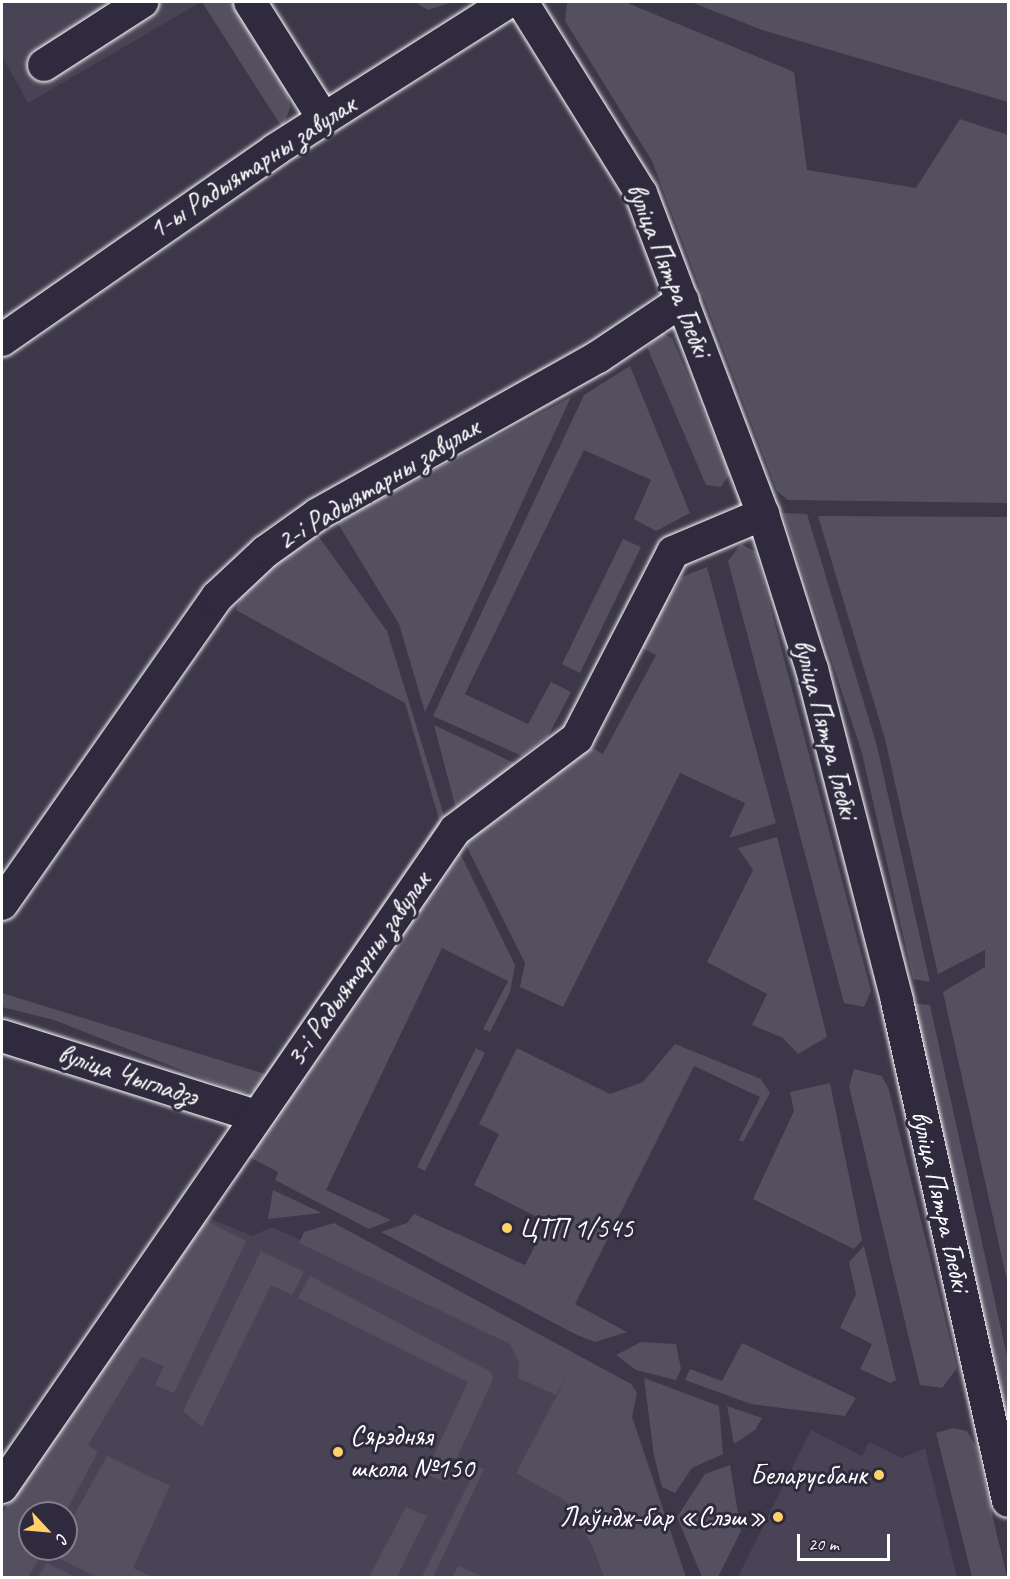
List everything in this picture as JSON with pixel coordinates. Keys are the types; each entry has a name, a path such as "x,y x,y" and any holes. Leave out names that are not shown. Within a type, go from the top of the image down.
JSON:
{"street":[{"path":"44,65 142,2"},
{"path":"250,2 323,118"},
{"name":"1-ы Радыятарны завулак","path":"2,339 323,118 508,2"},
{"name":"вуліца Пятра Глебкі","path":"522,2 624,158 682,300 762,514 812,669 897,1001 1008,1501"},
{"name":"2-і Радыятарны завулак","path":"2,904 217,597 265,552 318,514 598,357 682,300"},
{"name":"3-і Радыятарны завулак","path":"2,1487 255,1116 455,831 577,738 673,552 762,514"},
{"name":"вуліца Чыгладзэ","path":"2,1036 255,1116"}],"shaded area":[{"path":"2,2 201,2 28,103 2,56"},
{"path":"202,2 233,2 257,33 286,88 290,107 283,129"},
{"path":"415,2 452,2 428,10"},
{"path":"567,2 625,2 794,72 807,170 916,188 960,119 1008,135 1008,503 788,500 777,491 652,161 565,21"},
{"path":"691,2 1008,2 1008,102 762,30"},
{"path":"662,333 672,338 730,474 721,487 706,485 647,347"},
{"path":"630,366 690,513 656,531 634,519 651,480 584,450 465,694 528,724 551,682 571,692 548,736 522,756 433,716 584,395"},
{"path":"571,397 425,712 399,624 337,522"},
{"path":"783,513 807,514 877,746 930,982 913,979 862,753"},
{"path":"818,516 1008,517 1008,1285 943,992 985,967 985,950 938,974 885,739"},
{"path":"316,533 387,631 447,825 266,1089 240,1093 54,1020 2,1007 2,993 265,1074 439,819 405,703 236,610 244,588"},
{"path":"623,539 641,547 580,673 562,664"},
{"path":"741,544 756,552 871,991 864,1007 844,1003 728,561"},
{"path":"707,567 776,823 729,838 745,803 680,773 563,1007 520,987 525,963 461,835 584,743 603,754 656,655 637,645 682,577"},
{"path":"434,725 514,763 514,771 456,809"},
{"path":"777,837 827,1037 798,1054 783,1038 752,1025 767,994 707,962 753,870 738,848"},
{"path":"456,845 515,965 510,992 490,1032 483,1029 508,981 442,948 326,1190 391,1220 369,1229 275,1180 278,1172 249,1157 252,1144"},
{"path":"910,1003 930,1005 1008,1361 1008,1435"},
{"path":"675,1044 761,1079 770,1093 743,1142 739,1140 760,1097 694,1066 575,1304 627,1332 595,1342 577,1335 381,1232 407,1223 414,1214 525,1265 547,1222 474,1185 499,1134 479,1124 517,1048 610,1094 643,1082"},
{"path":"476,1048 485,1053 425,1171 417,1167"},
{"path":"854,1069 882,1076 889,1090 957,1368 942,1388 920,1385 849,1086"},
{"path":"830,1083 862,1240 854,1249 753,1199 794,1111 790,1092"},
{"path":"273,1190 322,1213 268,1219"},
{"name":"Сярэдняя школа №150","path":"204,1216 252,1236 272,1227 576,1366 662,1578 2,1578 2,1555 18,1528 18,1561 78,1561 78,1501 34,1501"},
{"path":"199,1217 246,1241 174,1393 155,1385 164,1366 141,1357 88,1445 98,1452 71,1501 18,1501 18,1561 38,1561 28,1577 2,1578 2,1513 82,1400"},
{"path":"334,1223 631,1384 637,1393 632,1417 686,1577 604,1577 593,1547 566,1501 516,1473 571,1369 556,1395 518,1378 519,1363 510,1344 299,1243 304,1232"},
{"path":"864,1246 896,1380 890,1383 860,1369 872,1344 840,1328 856,1294 849,1262"},
{"path":"261,1251 304,1272 292,1295 271,1285 202,1427 183,1411"},
{"path":"310,1276 491,1372 493,1379 446,1482 425,1474 468,1382 298,1298"},
{"path":"641,1342 676,1344 681,1369 676,1380 636,1370 616,1355"},
{"path":"742,1343 856,1398 845,1416 751,1404 685,1380 690,1369 722,1381"},
{"path":"644,1378 719,1406 723,1454 692,1468 675,1493 662,1487 654,1456"},
{"path":"727,1406 762,1418 755,1430 734,1444"},
{"path":"953,1428 967,1431 976,1446 1007,1577 972,1577 936,1433"},
{"path":"811,1430 862,1456 869,1442 902,1458 925,1448 957,1577 738,1577"},
{"path":"107,1456 170,1486 133,1568 152,1577 97,1577 64,1561 78,1561 78,1508"},
{"path":"730,1465 741,1531 718,1577 702,1577 677,1517 705,1474"},
{"path":"477,1467 484,1469 433,1577 422,1577"},
{"path":"406,1507 427,1516 397,1577 369,1577"},
{"path":"47,1563 75,1577 38,1577"},
{"path":"458,1566 483,1577 452,1577"}],"place":[{"name":"ЦТП 1/545","path":"507,1228"},
{"name":"Сярэдняя школа №150","path":"338,1452"},
{"name":"Беларусбанк","path":"879,1475"},
{"name":"Лаўндж-бар «Слэш»","path":"778,1517"}]}
